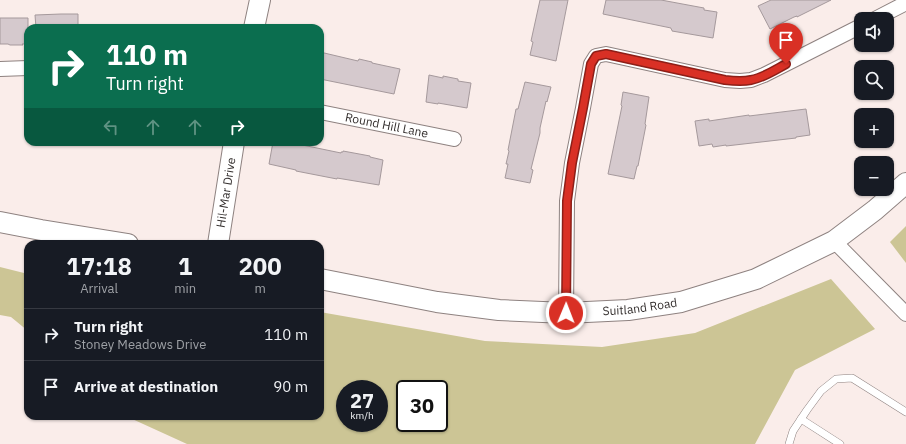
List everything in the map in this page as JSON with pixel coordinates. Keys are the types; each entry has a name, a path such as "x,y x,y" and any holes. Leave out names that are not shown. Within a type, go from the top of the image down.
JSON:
{"main road":[{"path":"255,24 260,0"},
{"name":"Hil-Mar Drive","path":"219,240 233,146"},
{"name":"Suitland Road","path":"324,280 437,302 500,310 566,313 628,310 681,302 756,279 834,241 875,210 906,183"},
{"path":"0,222 103,240"}],"street":[{"path":"889,12 906,3"},
{"path":"566,313 567,201 572,163 591,64 596,56 606,54 725,80 751,80 764,76 854,30"},
{"path":"0,69 24,68"},
{"name":"Round Hill Lane","path":"324,113 454,139"},
{"path":"834,241 906,314"}],"lane":[{"path":"789,444 793,431 821,391 836,379 852,378 906,412"},
{"path":"801,419 840,444"}],"shaded area":[{"path":"906,226 906,263 890,242"},
{"path":"0,267 24,273 24,328 11,317 0,315"},
{"path":"831,279 875,329 795,370 755,444 187,444 134,420 324,420 324,313 485,341 602,347 695,333"}],"building":[{"path":"540,0 568,0 556,61 530,55 533,42 531,41"},
{"path":"606,0 661,0 717,12 713,38 672,31 671,28 603,14"},
{"path":"771,0 831,0 770,29 758,6"},
{"path":"78,14 78,24 36,24 35,15"},
{"path":"0,18 28,18 28,24 24,24 23,45 0,44"},
{"path":"324,53 358,61 359,59 400,69 394,94 324,80"},
{"path":"429,75 443,78 443,76 458,79 458,81 471,83 467,108 426,102"},
{"path":"525,82 551,87 547,102 546,101 531,169 533,170 530,183 505,178 508,164 506,164 508,150 516,109 518,109"},
{"path":"623,92 649,97 646,125 634,179 608,174 622,106"},
{"path":"806,109 810,135 726,146 713,147 712,144 699,146 695,121 709,119 709,121"},
{"path":"272,146 307,146 341,153 343,151 383,160 379,185 337,179 269,164"}],"route":[{"path":"566,313 567,201 572,163 591,64 596,56 606,54 662,65 725,80 740,81 751,80 764,76 786,64"}]}
